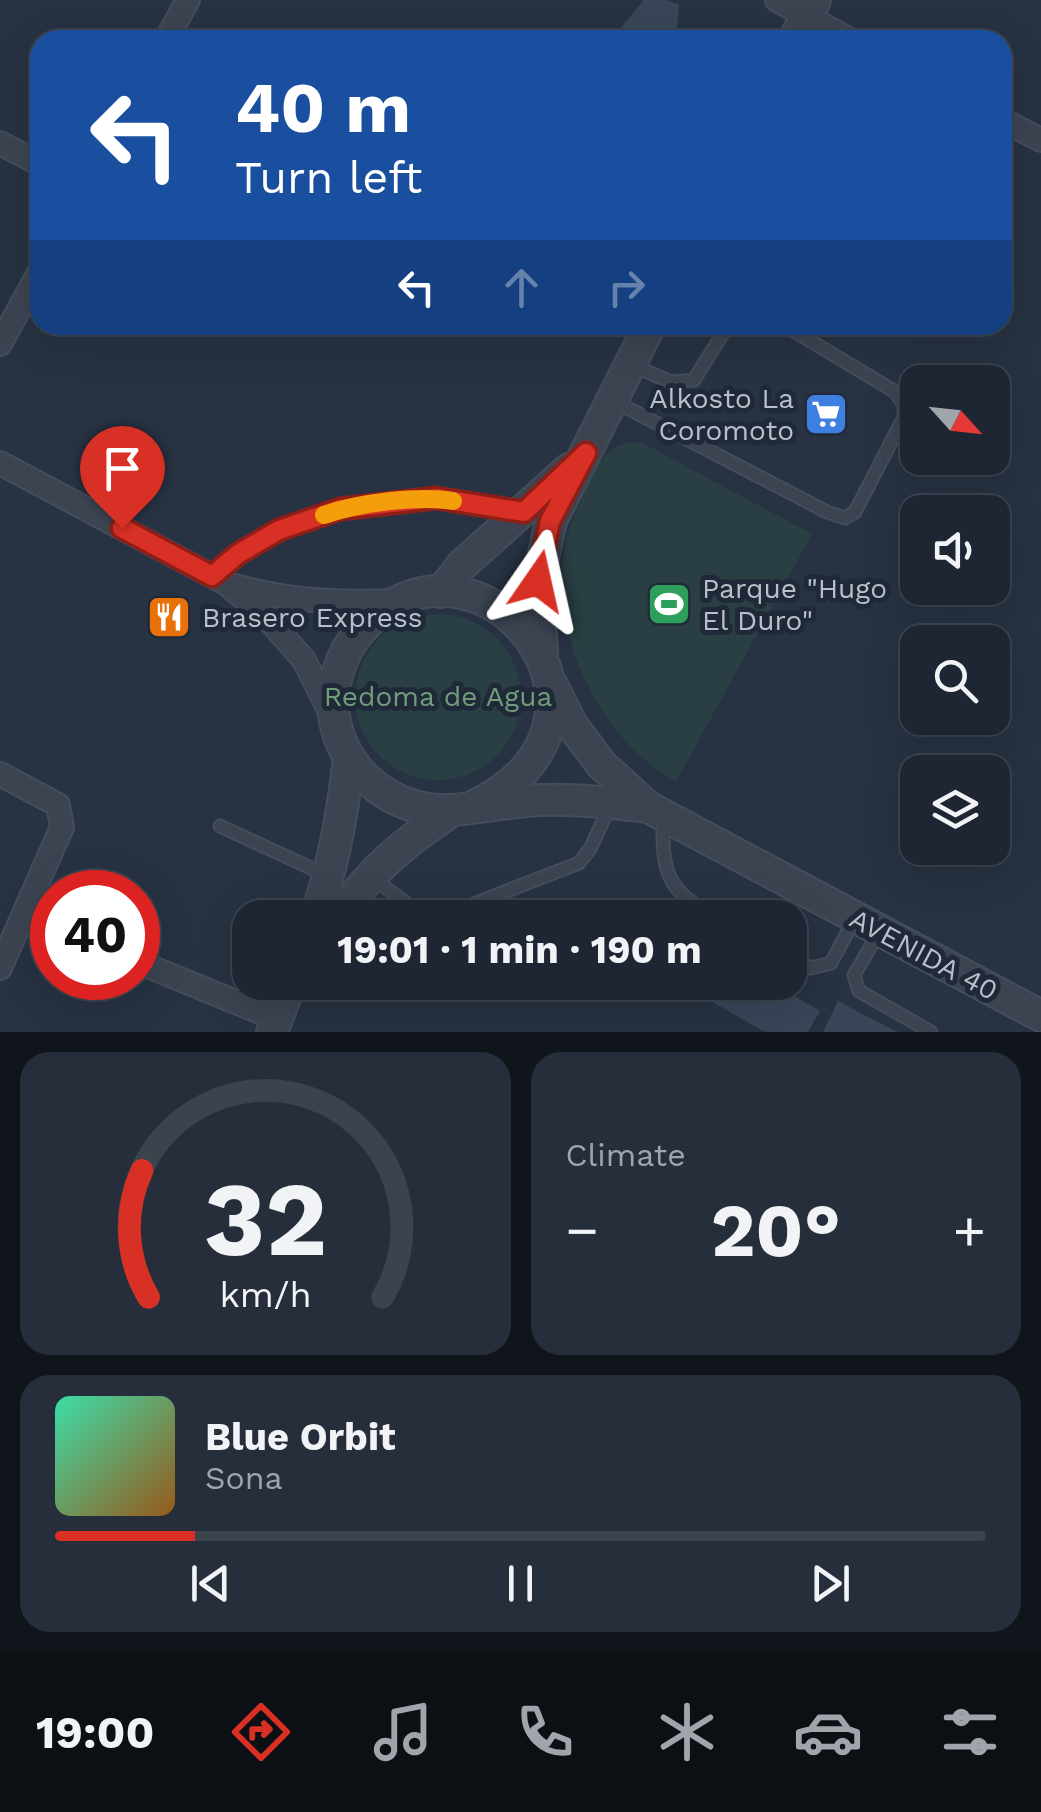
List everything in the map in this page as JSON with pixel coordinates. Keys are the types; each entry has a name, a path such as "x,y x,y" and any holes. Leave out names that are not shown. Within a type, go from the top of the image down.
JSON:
{"street":[{"path":"172,30 188,0"},
{"path":"777,0 829,30"},
{"path":"1012,125 1041,140"},
{"path":"0,143 30,159"},
{"path":"0,344 30,289"},
{"path":"352,900 398,847 463,808 502,792 526,771 542,744 550,714 538,581 550,521 645,335"},
{"path":"441,592 462,566 586,453"},
{"path":"0,463 220,580 268,619 304,660 348,757 368,781 393,799 422,809 537,800 612,803 656,811"},
{"path":"220,580 281,598 328,604 398,601 441,592 472,596 501,608 525,629 572,725 600,764 656,811"},
{"path":"335,722 334,692 340,664 364,627 398,601"},
{"path":"321,900 344,809 348,757"},
{"path":"0,774 58,805 62,828 0,968"},
{"name":"AVENIDA 40","path":"656,811 1037,1018"},
{"path":"160,972 274,1025 285,1000"}],"lane":[{"path":"630,364 671,382 694,380 722,335"},
{"path":"612,400 845,518 854,512 904,417 904,404 894,391 801,335"},
{"path":"220,580 238,554 279,530 340,509 436,498 524,512"},
{"path":"371,876 414,908 443,916 579,863 612,803"},
{"path":"656,811 669,878 686,900"},
{"path":"220,826 330,876"},
{"path":"807,966 831,963 868,924"},
{"path":"868,924 854,975 859,991 930,1032"}],"green space":[{"name":"Parque \"Hugo El Duro\"","path":"625,443 643,443 812,534 676,782 648,762 601,708 571,642 564,607 562,572 570,526 600,464"},
{"name":"Redoma de Agua","path":"438,614 470,621 496,639 514,665 521,697 514,729 496,755 470,773 438,780 406,773 380,755 362,729 355,697 362,665 380,639 406,621"}],"building":[{"path":"644,0 668,0 679,5 677,30 619,30"},
{"path":"709,1000 801,1000 820,1011 808,1032 765,1032"},
{"path":"838,1001 897,1032 823,1032"}],"slow traffic":[{"path":"324,515 340,509 436,498 453,501"}],"place":[{"name":"Alkosto La Coromoto","path":"826,414"},
{"name":"Parque \"Hugo El Duro\"","path":"669,604"},
{"name":"Brasero Express","path":"169,617"}],"route":[{"path":"122,528 212,576 238,554 279,530 340,509 436,498 524,512 586,453 550,521 538,581"}]}
